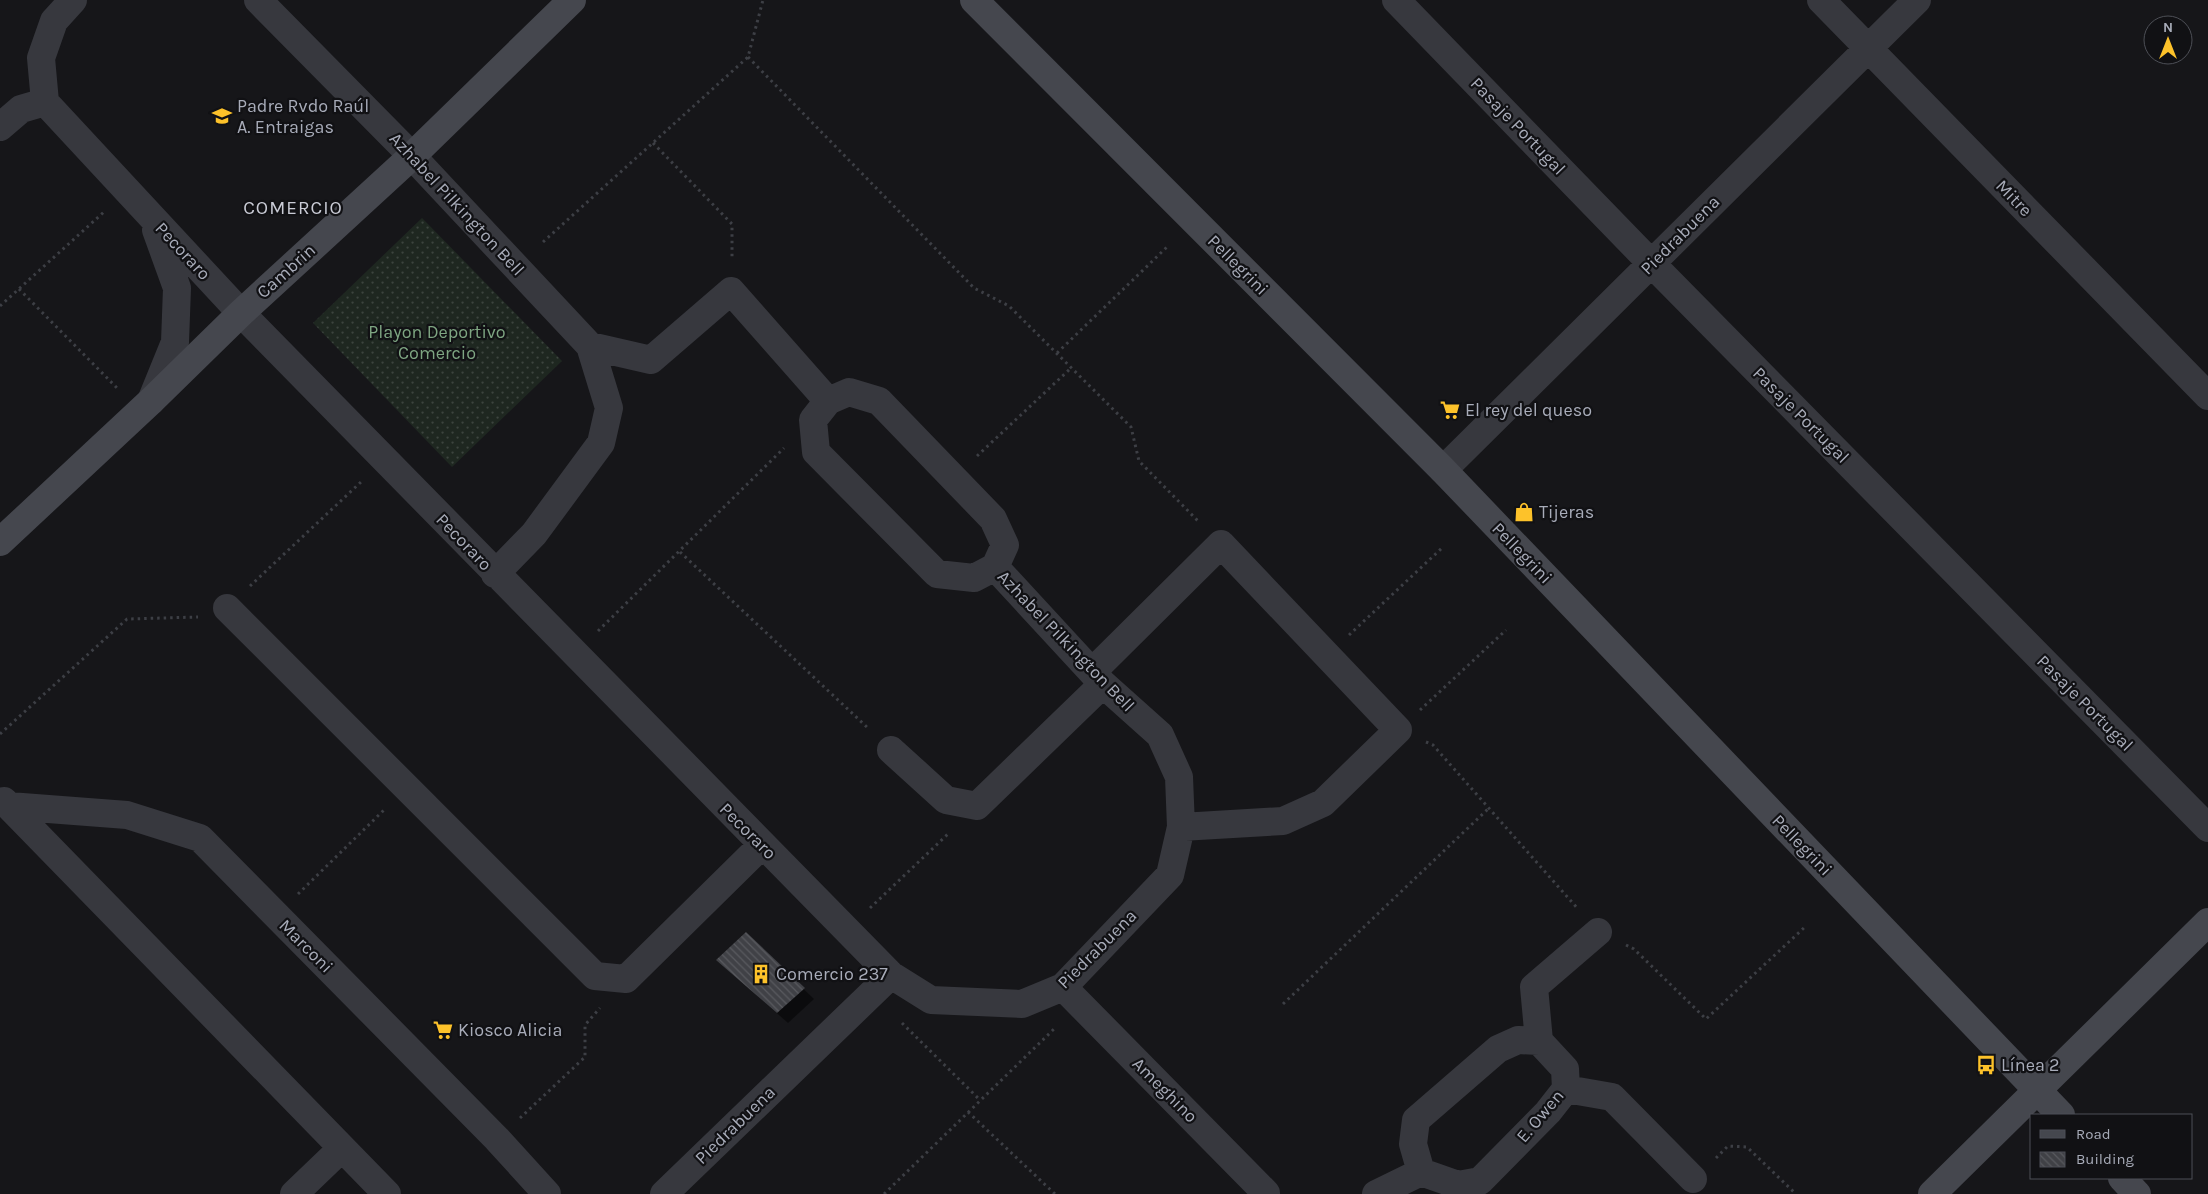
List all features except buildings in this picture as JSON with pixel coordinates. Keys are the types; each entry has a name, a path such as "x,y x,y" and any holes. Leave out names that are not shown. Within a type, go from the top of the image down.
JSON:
{"street":[{"path":"0,127 21,109 45,102 41,58 54,21 73,0"},
{"name":"Azhabel Pilkington Bell","path":"260,0 412,156 590,346 609,408 601,444 534,534 495,574"},
{"name":"Cambrin","path":"0,542 241,313 412,156 572,0"},
{"name":"Pellegrini","path":"974,0 1443,470 2060,1114"},
{"name":"Pasaje Portugal","path":"1396,0 1651,263 2208,828"},
{"name":"Mitre","path":"1821,0 2208,396"},
{"name":"Piedrabuena","path":"1443,470 1917,0"},
{"name":"Pecoraro","path":"45,102 241,313 495,574 891,975"},
{"path":"145,406 175,342 177,288 152,219"},
{"path":"590,346 652,360 731,291 821,410"},
{"name":"Azhabel Pilkington Bell","path":"849,392 879,401 954,478 993,519 1005,545 995,567 974,578 938,574 816,452 821,410 849,392"},
{"path":"891,750 946,800 977,806 1221,544 1398,730 1323,803 1291,818 1283,821 1181,828"},
{"name":"Azhabel Pilkington Bell","path":"995,567 1097,678 1160,735"},
{"path":"227,608 595,976 626,979 762,844"},
{"name":"Piedrabuena","path":"664,1194 891,975 931,1000 965,1003 1022,1004 1063,987 1170,875 1181,828 1179,777 1160,735"},
{"name":"Marconi","path":"5,801 127,816 200,838 497,1139 547,1194"},
{"name":"Marconi","path":"5,801 387,1194"},
{"path":"1932,1194 2036,1089 2208,922"},
{"path":"1376,1194 1422,1172 1413,1144 1416,1120 1498,1049 1518,1040 1539,1041 1534,987 1598,932"},
{"name":"Ameghino","path":"1063,987 1268,1194"},
{"name":"E. Owen","path":"1422,1172 1458,1185 1480,1181 1548,1112 1566,1089 1565,1069 1539,1041"},
{"path":"1566,1089 1612,1097 1693,1180"},
{"path":"294,1194 342,1148"},
{"path":"2123,1179 2137,1194"}],"path":[{"path":"543,242 748,57 763,0"},
{"path":"748,57 974,288 1009,306 1131,427 1139,461 1221,544"},
{"path":"653,143 732,224 731,291"},
{"path":"0,306 127,191"},
{"path":"1057,353 1167,247"},
{"path":"19,289 145,406"},
{"path":"954,478 1071,368"},
{"path":"574,654 680,552 821,410"},
{"path":"0,734 127,619 218,617 384,460"},
{"path":"1327,656 1443,547"},
{"path":"680,552 891,750"},
{"path":"1506,630 1398,730 1433,745 1598,932 1634,949 1706,1019 1806,926"},
{"path":"276,915 407,788"},
{"path":"847,931 977,806"},
{"path":"1284,1004 1489,808"},
{"path":"497,1139 585,1057 585,1025 626,979"},
{"path":"902,1023 980,1100"},
{"path":"884,1194 1054,1029"},
{"path":"968,1112 1055,1194"},
{"path":"1693,1180 1728,1146 1747,1147 1796,1194"}],"green space":[{"name":"Playon Deportivo Comercio","path":"422,218 562,361 452,467 313,323"}],"place":[{"name":"Padre Rvdo Raúl A. Entraigas","path":"222,116"},
{"name":"El rey del queso","path":"1450,410"},
{"name":"Tijeras","path":"1524,512"},
{"name":"Comercio 237","path":"761,974"},
{"name":"Kiosco Alicia","path":"443,1030"},
{"name":"Línea 2","path":"1986,1065"}],"district":[{"name":"COMERCIO","path":"293,208"}]}
